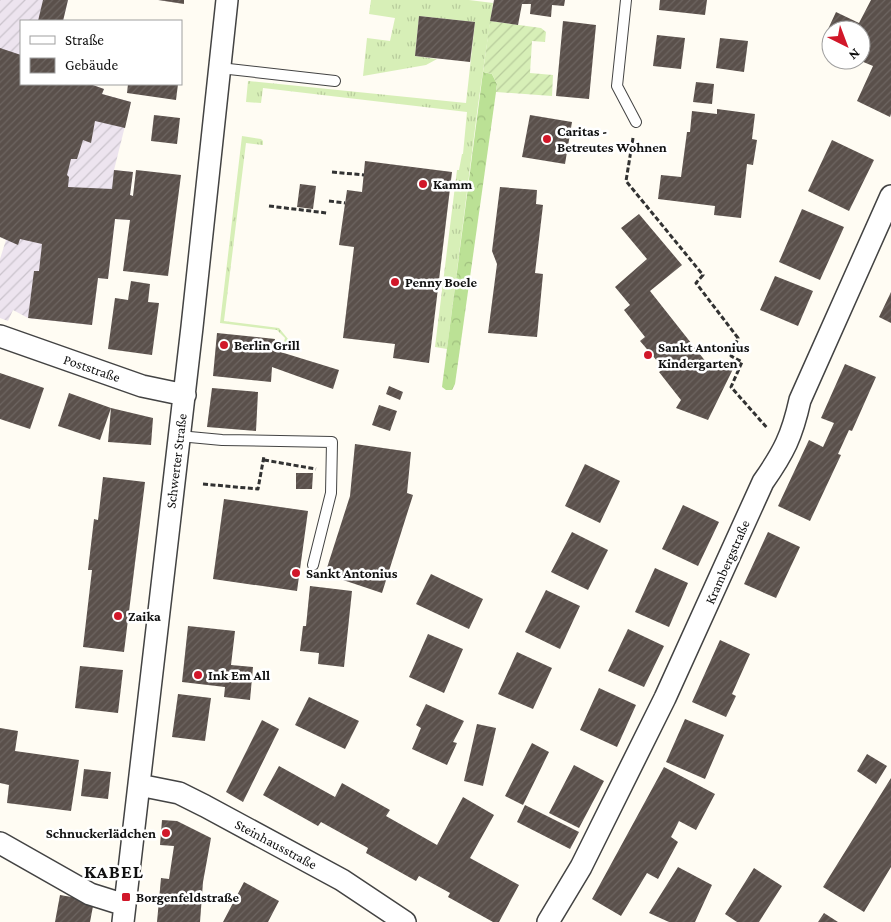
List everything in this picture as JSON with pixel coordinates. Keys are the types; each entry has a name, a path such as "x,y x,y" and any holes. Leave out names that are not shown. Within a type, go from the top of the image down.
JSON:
{"street":[{"name":"Schwerter Straße","path":"124,914 185,395 227,0"},
{"name":"Krambergstraße","path":"548,922 581,867 665,698 763,482 780,458 793,430 800,400 891,196"},
{"name":"Poststraße","path":"0,336 142,386 185,395"},
{"name":"Steinhausstraße","path":"139,784 179,793 205,806 342,880 405,922"},
{"path":"0,843 124,914"}],"lane":[{"path":"626,0 617,86 636,122"},
{"path":"220,68 335,81"},
{"path":"179,436 222,440 332,442 330,494 313,565"}],"path":[{"path":"636,122 626,181 703,275 696,282 738,338 731,356 742,362 731,387 767,428 788,440"},
{"path":"332,172 364,176"},
{"path":"329,201 345,203"},
{"path":"269,206 327,213"},
{"path":"202,484 258,489 267,441"},
{"path":"264,460 312,468"}],"shaded area":[{"path":"0,0 68,0 63,20 20,20 20,85 93,85 104,89 102,94 131,102 114,170 133,172 130,195 133,196 130,220 115,219 108,279 98,278 92,325 28,318 13,310 8,321 0,318 0,259 6,240 0,237"}],"green space":[{"path":"371,0 469,0 493,3 447,349 435,347 457,170 459,170 463,154 467,112 263,88 261,103 246,102 248,81 466,103 475,22 419,16 415,56 437,59 426,65 363,76 367,38 390,41 395,18 369,14"},
{"path":"490,21 541,28 546,32 545,42 532,41 530,73 553,75 552,96 496,92 497,84 492,74 483,72"},
{"path":"483,72 492,74 497,84 455,384 452,390 446,390 442,387"},
{"path":"242,136 261,139 263,145 246,143 224,321 279,328 288,339 287,343 284,342 285,338 277,330 220,323"}],"building":[{"path":"43,0 68,0 63,20 38,20"},
{"path":"158,0 184,0 184,4"},
{"path":"494,0 565,0 564,6 552,5 551,17 530,14 531,4 522,4 518,25 490,21"},
{"path":"660,0 707,0 705,15 659,10"},
{"path":"871,0 891,0 890,117 857,101 873,66 871,65 871,20 861,20"},
{"path":"836,12 853,20 832,20"},
{"path":"419,16 475,22 470,62 415,56"},
{"path":"563,21 596,25 589,99 556,96"},
{"path":"657,35 685,38 681,69 653,66"},
{"path":"720,38 748,41 744,72 716,68"},
{"path":"0,48 20,55 20,85 93,85 104,89 102,94 131,102 125,128 95,121 91,143 83,140 77,159 71,159 67,175 69,177 68,187 112,189 114,170 133,172 130,195 133,196 136,170 181,175 168,276 123,271 130,220 115,219 108,279 98,278 92,325 28,318 34,271 39,271 42,244 20,239 18,245 0,237"},
{"path":"696,82 714,84 712,104 693,102"},
{"path":"128,85 178,85 176,100 127,93"},
{"path":"717,109 755,114 752,139 757,140 753,165 747,164 741,218 714,215 715,206 658,199 661,175 681,177 692,111 717,114"},
{"path":"154,115 180,118 177,144 151,141"},
{"name":"Caritas - Betreutes Wohnen","path":"530,115 572,122 565,164 522,157"},
{"path":"832,140 874,160 849,211 808,191"},
{"path":"365,161 452,172 429,363 393,358 395,344 343,338 354,247 339,245 347,190 362,192"},
{"path":"300,184 316,186 313,209 297,207"},
{"path":"500,187 537,190 536,204 543,205 535,273 543,274 537,337 488,333 497,264 492,251"},
{"path":"802,209 844,227 820,280 779,262"},
{"path":"639,214 682,265 650,291 710,367 718,360 733,369 708,420 676,408 681,400 659,372 664,369 640,341 645,337 624,310 630,305 615,287 647,259 621,228"},
{"path":"775,276 813,291 798,326 760,310"},
{"path":"131,281 150,284 148,302 159,303 152,355 108,349 115,298 128,300"},
{"path":"891,292 891,323 879,317"},
{"path":"217,333 275,339 274,350 339,370 333,389 272,367 271,382 213,376"},
{"path":"845,364 876,377 852,431 849,430 838,454 841,455 810,521 778,506 809,440 823,447 834,423 821,418"},
{"path":"0,373 44,388 30,429 0,419"},
{"path":"389,386 403,392 400,400 386,394"},
{"path":"212,388 258,392 256,431 207,427"},
{"path":"69,393 111,408 100,440 58,426"},
{"path":"379,405 397,411 390,431 372,425"},
{"path":"111,408 153,418 151,445 108,442"},
{"path":"355,444 411,452 407,493 413,495 382,593 325,574 350,496"},
{"path":"585,464 620,481 600,523 565,506"},
{"path":"296,473 313,473 312,489 296,489"},
{"path":"103,477 145,482 124,652 83,647 92,570 88,570 94,519 98,520"},
{"path":"224,499 308,511 297,591 213,579"},
{"path":"683,505 719,522 698,566 662,549"},
{"path":"572,532 608,550 588,590 551,572"},
{"path":"768,532 800,547 776,598 744,584"},
{"path":"655,568 688,583 669,627 635,612"},
{"path":"431,574 483,599 469,629 416,604"},
{"path":"310,586 352,591 344,667 318,664 319,653 300,651 303,626 306,626"},
{"path":"546,590 580,606 560,649 525,632"},
{"path":"188,626 235,631 231,665 253,667 250,700 224,697 225,687 182,682"},
{"path":"628,629 664,646 644,687 608,671"},
{"path":"428,634 463,649 444,693 409,677"},
{"path":"720,640 750,654 732,694 736,696 726,717 692,702"},
{"path":"517,652 552,668 533,709 498,694"},
{"path":"80,666 123,670 118,713 75,708"},
{"path":"599,688 636,705 617,747 580,730"},
{"path":"178,694 211,698 205,741 172,737"},
{"path":"309,697 359,721 345,749 295,725"},
{"path":"426,704 464,721 453,742 457,743 447,765 412,749 421,728 416,725"},
{"path":"685,719 724,735 705,779 666,762"},
{"path":"262,720 279,729 243,802 226,792"},
{"path":"477,724 496,728 483,786 464,781"},
{"path":"0,728 18,731 15,751 79,760 71,811 7,803 9,785 0,783"},
{"path":"532,743 549,752 523,805 505,796"},
{"path":"867,754 887,766 876,784 857,771"},
{"path":"574,765 604,781 579,828 549,813"},
{"path":"279,766 335,797 342,783 390,810 386,816 437,845 463,797 494,815 470,858 519,885 499,922 493,922 448,897 450,893 419,876 416,881 366,853 368,848 321,822 318,826 263,795"},
{"path":"664,767 715,794 696,830 679,821 671,837 678,842 658,879 647,873 621,916 592,899"},
{"path":"84,769 111,772 108,799 81,796"},
{"path":"891,778 891,867 864,912 823,887"},
{"path":"525,805 579,832 570,849 517,822"},
{"path":"162,820 177,821 211,838 203,882 200,922 157,922 161,878 169,879 174,846 160,845"},
{"path":"678,867 712,885 695,922 669,922 649,913"},
{"path":"754,868 782,886 759,922 737,922 725,914"},
{"path":"244,882 279,901 268,922 223,922"},
{"path":"60,895 94,901 90,922 55,922"},
{"path":"824,913 838,922 818,922"}],"place":[{"name":"Caritas - Betreutes Wohnen","path":"547,139"},
{"name":"Kamm","path":"423,184"},
{"name":"Penny Boele","path":"395,282"},
{"name":"Berlin Grill","path":"224,345"},
{"name":"Sankt Antonius Kindergarten","path":"648,355"},
{"name":"Sankt Antonius","path":"296,573"},
{"name":"Zaika","path":"118,616"},
{"name":"Ink Em All","path":"198,675"},
{"name":"Schnuckerlädchen","path":"166,833"},
{"name":"Borgenfeldstraße","path":"126,897"}],"district":[{"name":"KABEL","path":"114,871"}]}
